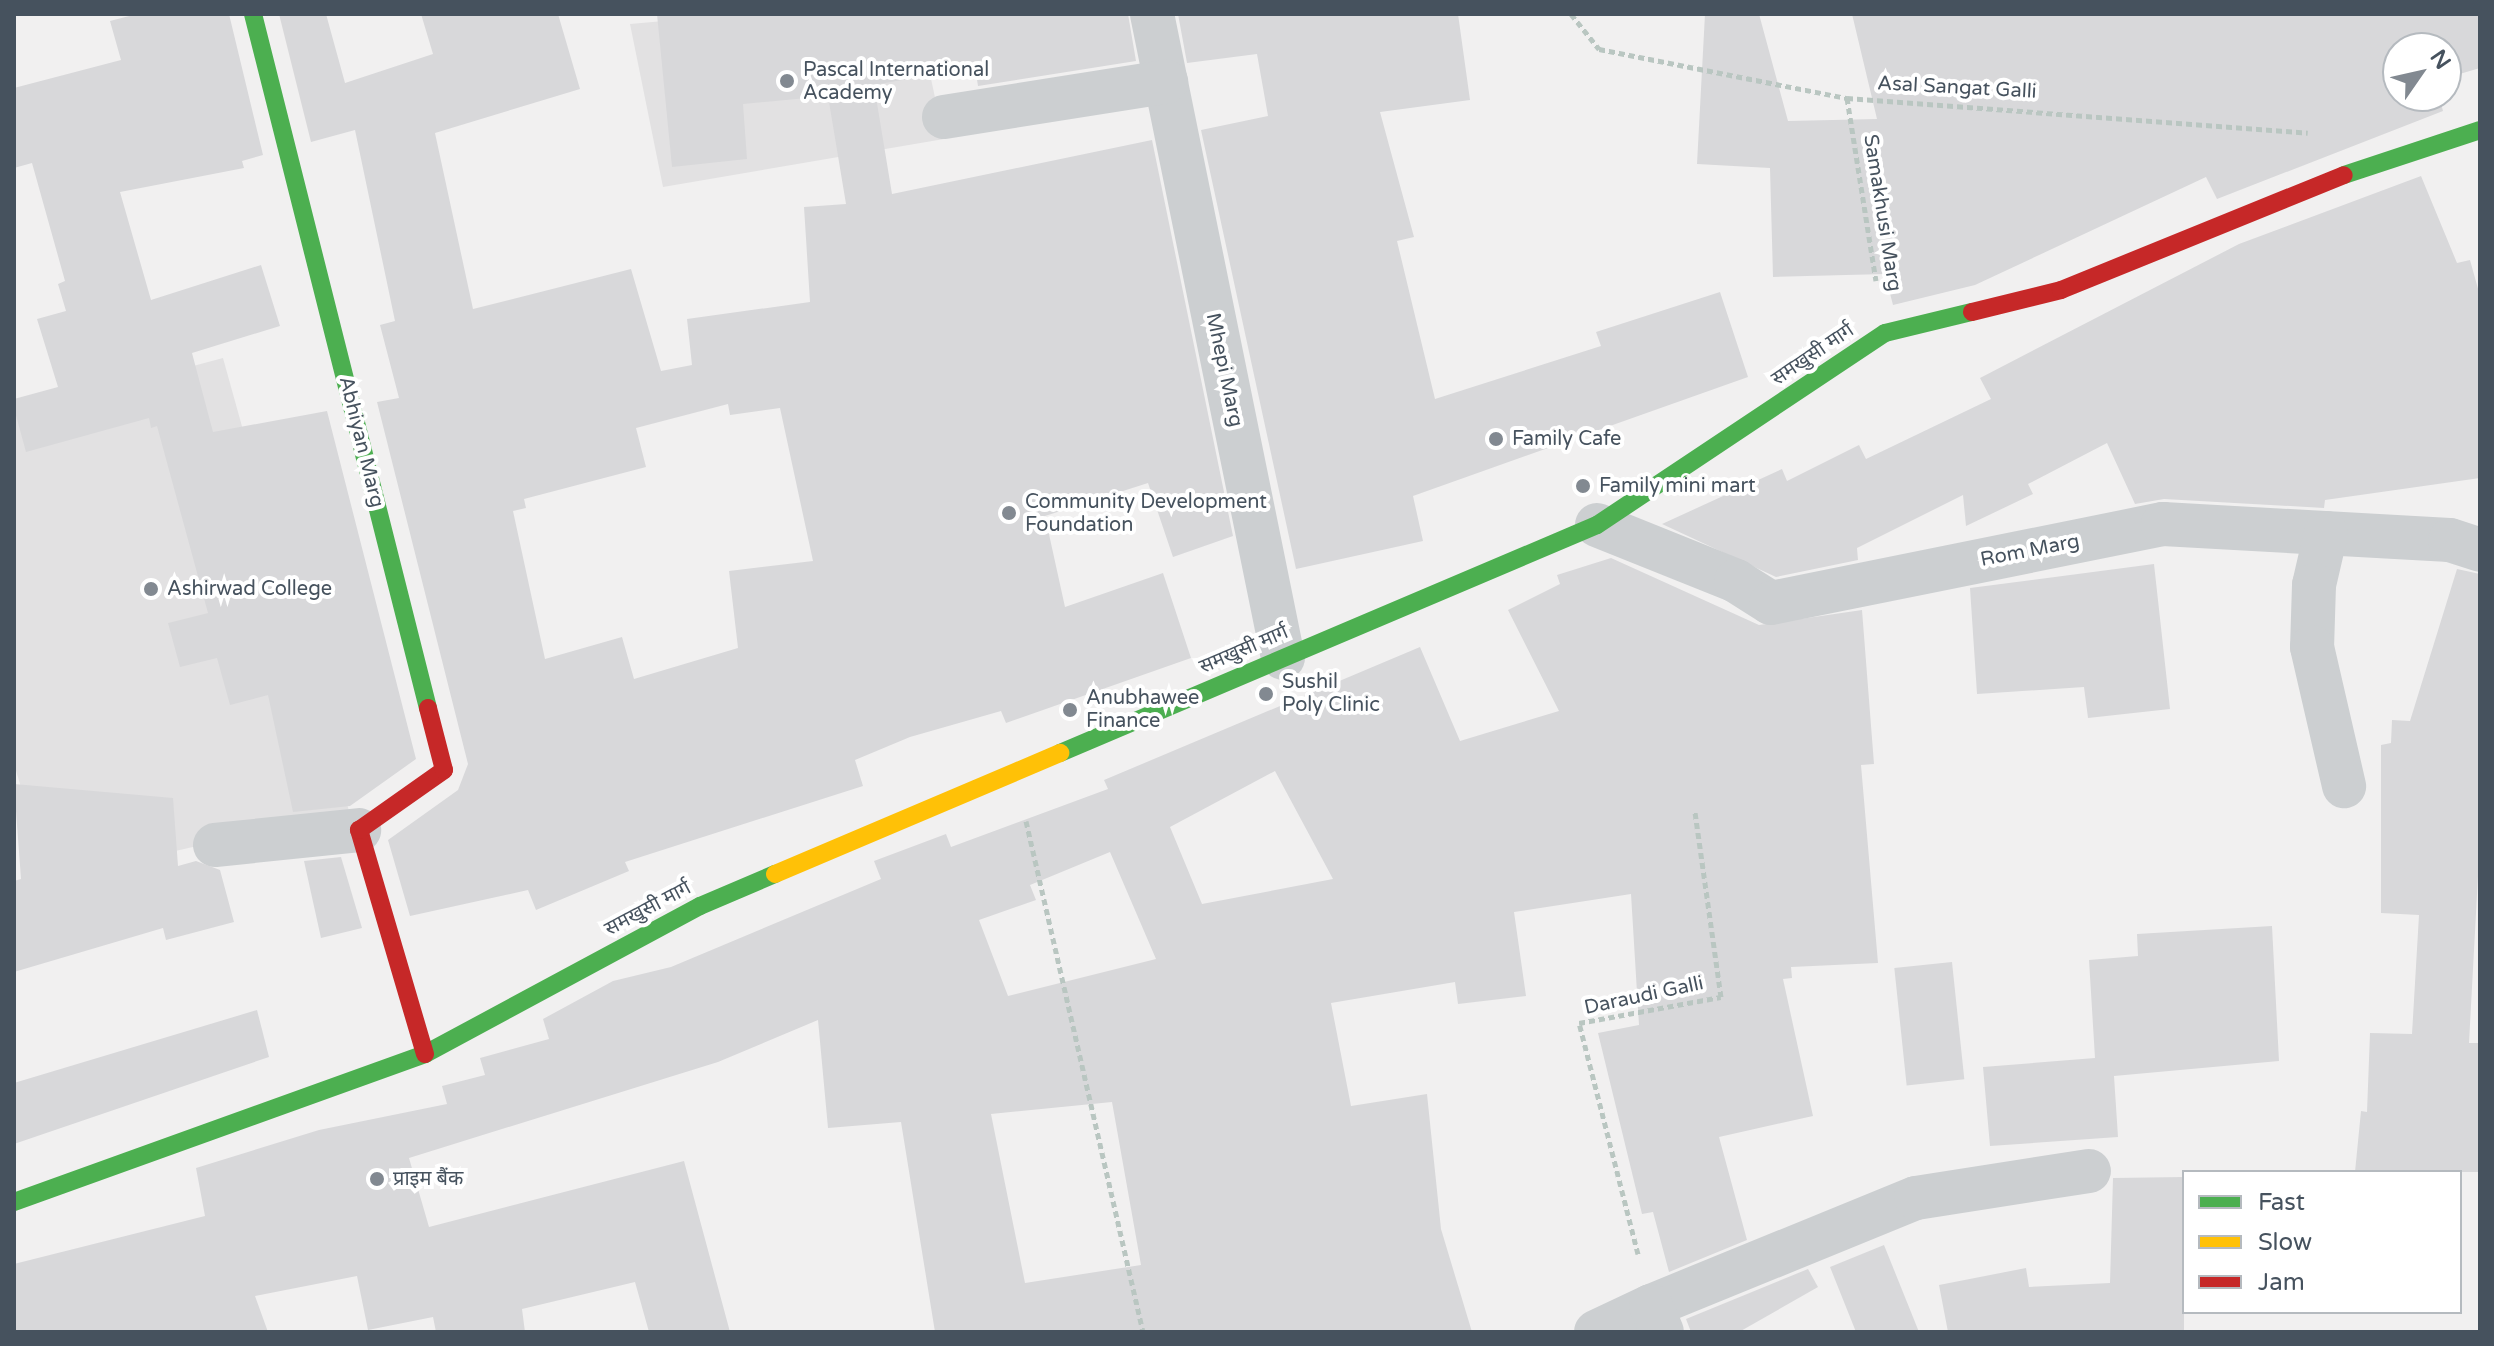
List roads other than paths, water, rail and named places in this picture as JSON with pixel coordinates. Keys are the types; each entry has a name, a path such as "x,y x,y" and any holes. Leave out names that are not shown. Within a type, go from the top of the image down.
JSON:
{"main road":[{"name":"Abhiyan Marg","path":"253,14 444,770 359,830"},
{"name":"समखुसी मार्ग","path":"14,1202 425,1054 700,906 1014,770 1597,525 1885,333 2061,290 2331,179 2480,130"},
{"path":"359,830 425,1054"}],"street":[{"name":"Mhepi Marg","path":"1152,14 1283,658"},
{"path":"944,117 1166,82"},
{"name":"Rom Marg","path":"1597,525 1771,603 2163,524 2450,540 2480,550"},
{"path":"2326,533 2314,585 2312,647 2344,786"},
{"name":"Abhiyan Marg","path":"215,845 359,830"},
{"path":"1596,1332 1656,1319 1916,1198 2089,1171"}],"place":[{"name":"Pascal International Academy","path":"787,81"},
{"name":"Family Cafe","path":"1496,439"},
{"name":"Family mini mart","path":"1583,486"},
{"name":"Community Development Foundation","path":"1009,513"},
{"name":"Ashirwad College","path":"151,589"},
{"name":"Sushil Poly Clinic","path":"1266,694"},
{"name":"Anubhawee Finance","path":"1070,710"},
{"name":"प्राइम बैंक","path":"377,1179"}]}
